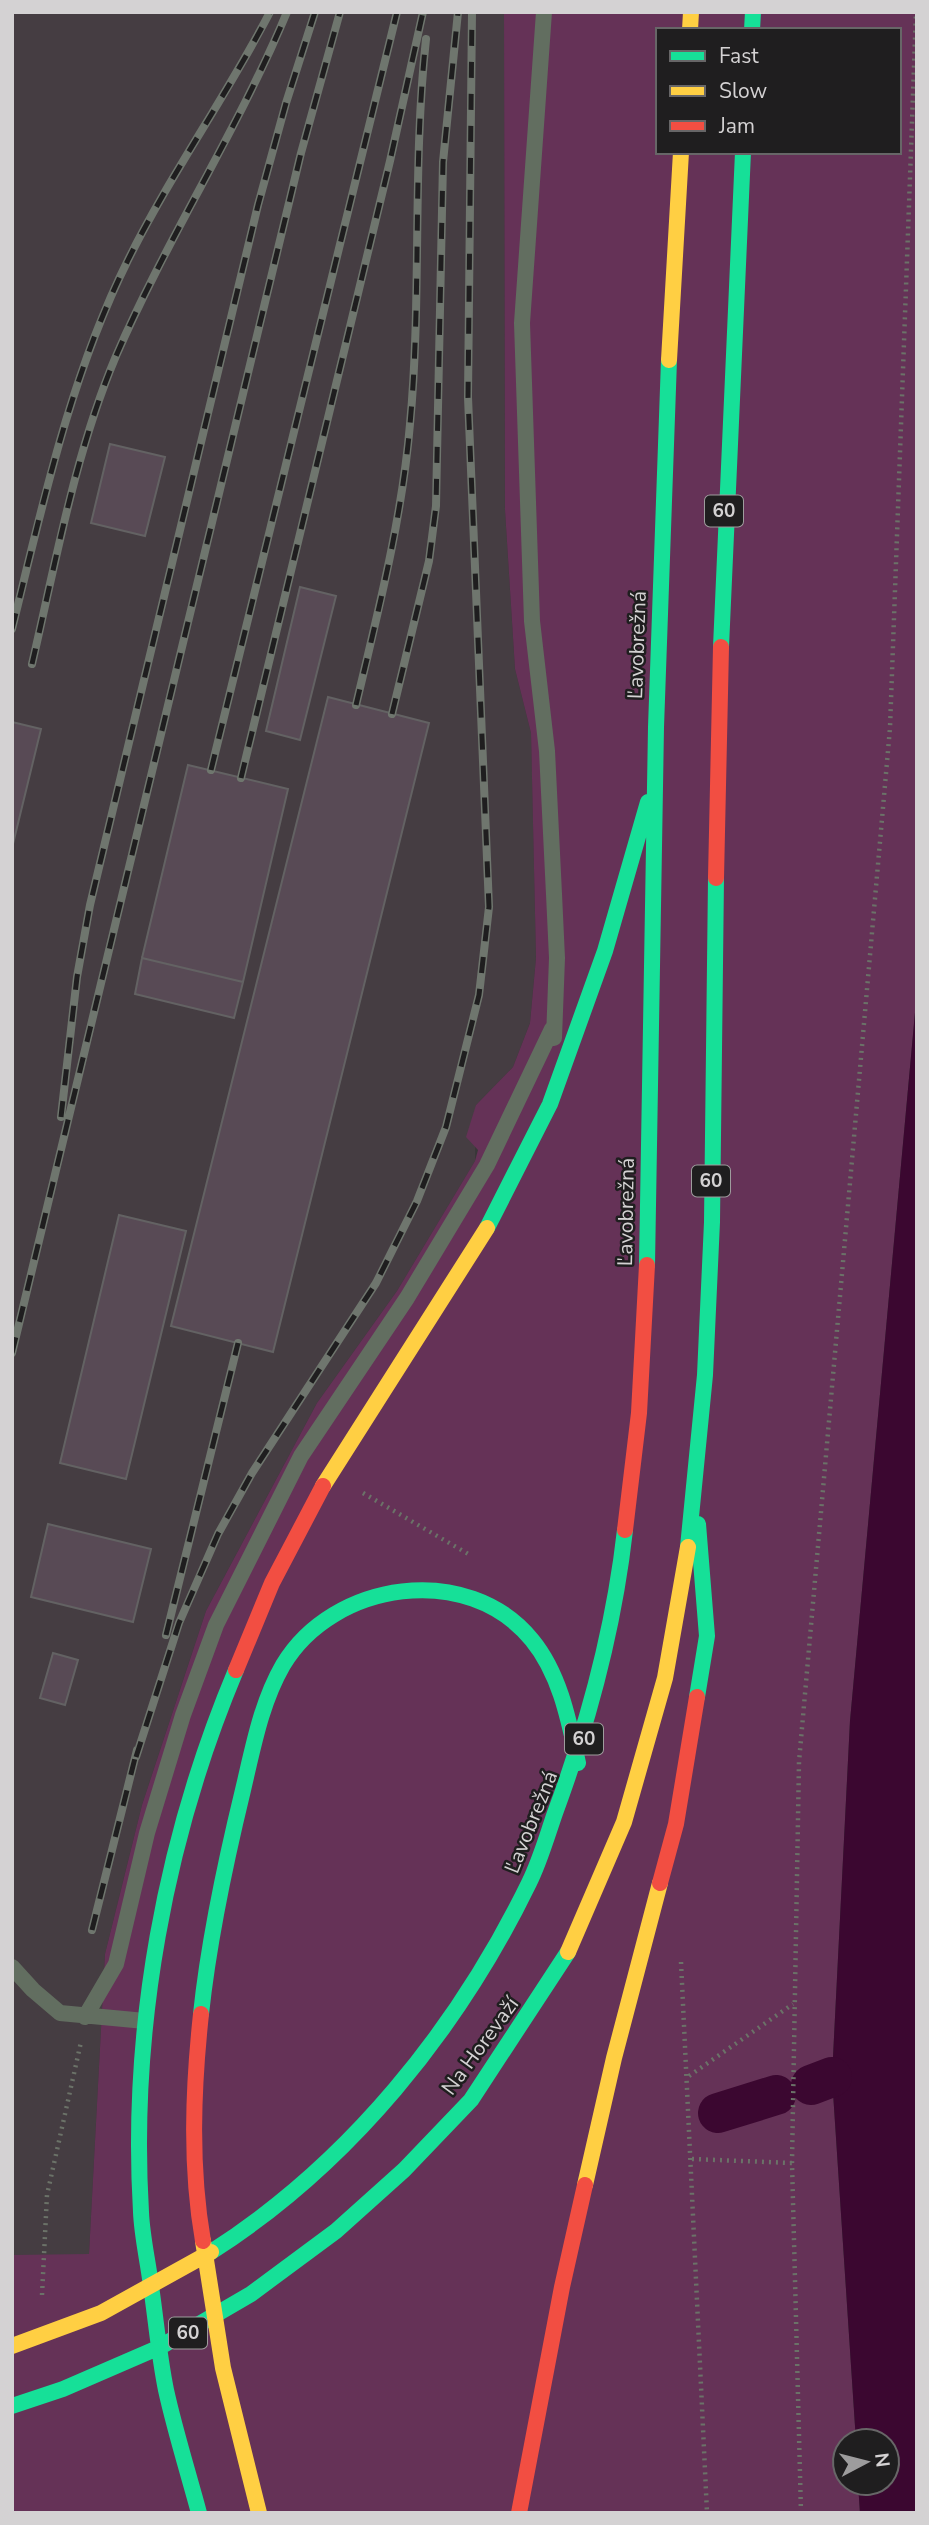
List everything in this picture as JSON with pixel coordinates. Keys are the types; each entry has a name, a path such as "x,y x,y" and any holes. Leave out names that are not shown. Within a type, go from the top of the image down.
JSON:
{"main road":[{"name":"Ľavobrežná","path":"12,2346 76,2323 180,2271 257,2221 308,2181 377,2115 437,2042 500,1943 544,1854 578,1763 598,1693 615,1609 636,1452 647,1242 654,780 669,328 681,154"},
{"name":"60","path":"695,1492 705,1373 720,633 731,328 743,154"},
{"path":"199,2513 166,2389 141,2214 139,2114 145,2021 156,1945 172,1870 214,1722 272,1583 330,1473 490,1224 550,1104 605,951 654,780"},
{"path":"519,2513 568,2260 614,2058 676,1824 707,1636 695,1492"},
{"name":"Na Horevaží","path":"12,2406 84,2382 190,2332 284,2272 344,2225 416,2159 481,2088 548,1986 601,1883 640,1774 685,1570 695,1492"},
{"path":"259,2513 223,2368 197,2196 195,2104 200,2026 214,1922 228,1848 260,1724 279,1670 305,1633 346,1606 393,1591 419,1590 446,1590 485,1602 520,1626 546,1657 563,1695 578,1763"}],"lane":[{"path":"85,2017 116,1964 151,1820 183,1715 216,1625 301,1456 407,1298 487,1165 553,1034 557,958 547,751 532,621 522,323 544,12"},
{"path":"12,1967 60,2013 145,2021"}],"path":[{"path":"801,2513 792,2163 799,1762 890,728 916,12"},
{"path":"361,1492 473,1557"},
{"path":"680,1951 707,2513"},
{"path":"688,2076 793,2004"},
{"path":"41,2300 47,2195 85,2017"},
{"path":"692,2159 792,2163"}],"shaded area":[{"path":"12,12 504,12 505,510 515,669 531,733 536,958 530,1023 513,1067 476,1105 475,1161 397,1291 317,1403 206,1611 142,1805 105,1954 89,2255 12,2255"},
{"path":"504,12 917,12 917,991 850,1721 832,2077 855,2427 831,2427 831,2497 859,2497 860,2513 12,2513 12,2255 89,2254 105,1954 142,1805 206,1611 317,1403 397,1291 475,1161 478,1150 466,1137 476,1105 513,1067 530,1023 536,958 531,733 515,669 505,510"},
{"path":"917,991 917,2513 860,2513 859,2497 901,2497 901,2427 855,2427 832,2077 850,1721"}],"building":[{"path":"110,444 165,457 145,536 91,523"},
{"path":"300,587 336,596 300,740 266,731"},
{"path":"328,697 429,723 273,1352 171,1326"},
{"path":"12,722 41,729 12,848"},
{"path":"188,765 288,789 243,982 142,958"},
{"path":"142,958 243,982 234,1018 135,994"},
{"path":"119,1215 186,1231 126,1479 60,1463"},
{"path":"48,1524 151,1549 133,1622 31,1597"},
{"path":"53,1653 78,1660 65,1705 40,1698"}],"waterway":[{"path":"811,2085 832,2077"},
{"path":"718,2113 776,2095"}],"railway":[{"path":"12,629 60,441 90,349 108,304 144,228 270,12"},
{"path":"32,664 78,469 116,356 157,269 247,99 287,12"},
{"path":"61,1117 77,977 90,905 258,205 315,12"},
{"path":"12,1353 301,153 340,12"},
{"path":"211,770 397,12"},
{"path":"241,778 390,161 423,12"},
{"path":"392,714 429,561 436,506 443,162 458,12"},
{"path":"136,1757 179,1623 218,1534 252,1473 376,1283 417,1201 446,1127 479,995 489,907 468,397 472,12"},
{"path":"356,705 388,565 410,424 416,328 419,135 426,39"},
{"path":"166,1635 238,1343"},
{"path":"92,1930 137,1750"}],"traffic: fast":[{"path":"752,28 753,12"},
{"path":"721,647 743,154"},
{"path":"647,1265 656,727 669,360"},
{"path":"487,1228 550,1104 605,951 648,802"},
{"path":"688,1547 705,1375 712,1222 716,878"},
{"path":"697,1697 707,1636 698,1524"},
{"path":"211,2252 261,2217 309,2178 354,2135 434,2041 501,1937 537,1866 579,1744 607,1638 625,1530"},
{"path":"201,2014 208,1957 224,1873 263,1710 283,1665 305,1637 334,1615 367,1599 402,1591 438,1591 473,1599 505,1615 532,1640 550,1668 562,1698 578,1763"},
{"path":"199,2513 166,2390 143,2231 139,2143 141,2074 158,1936 172,1868 211,1734 236,1670"},
{"path":"12,2406 63,2389 160,2347 251,2294 336,2231 404,2170 471,2100 568,1952"}],"traffic: slow":[{"path":"690,28 691,12"},
{"path":"669,360 681,154"},
{"path":"323,1486 487,1228"},
{"path":"568,1952 624,1822 665,1678 688,1547"},
{"path":"585,2185 614,2058 660,1883"},
{"path":"203,2241 223,2368 259,2513"},
{"path":"12,2346 101,2313 211,2252"}],"traffic: jam":[{"path":"716,878 721,647"},
{"path":"625,1530 639,1413 647,1265"},
{"path":"236,1670 272,1583 323,1486"},
{"path":"660,1883 676,1824 697,1697"},
{"path":"201,2014 194,2128 196,2184 203,2241"},
{"path":"519,2513 562,2287 585,2185"}]}
